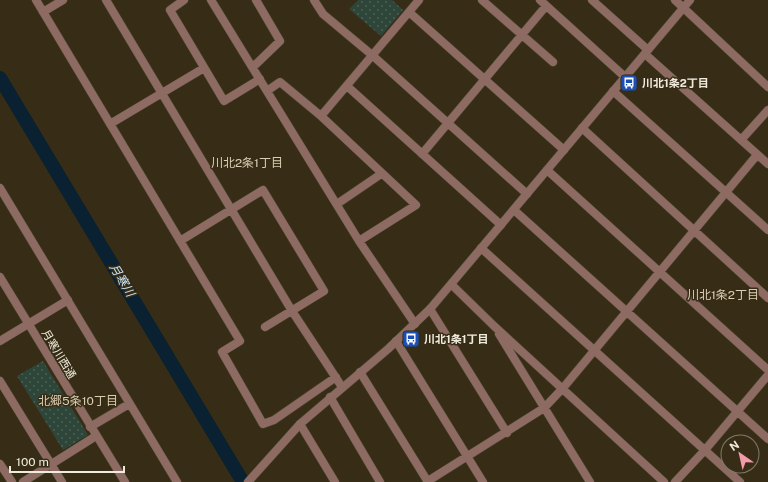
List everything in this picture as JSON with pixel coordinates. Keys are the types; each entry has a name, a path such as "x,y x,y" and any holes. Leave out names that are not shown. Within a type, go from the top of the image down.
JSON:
{"street":[{"path":"36,0 240,341 222,352 263,424 274,420 336,377"},
{"path":"43,12 63,0"},
{"path":"106,0 292,311 342,387"},
{"path":"184,0 170,10 224,101 260,80"},
{"path":"211,0 359,241 416,324"},
{"path":"253,67 280,41 256,0"},
{"path":"314,0 323,14 372,55 527,194"},
{"path":"321,116 419,0"},
{"path":"482,0 553,62"},
{"path":"592,0 646,52 768,164"},
{"path":"675,0 768,87"},
{"path":"248,482 300,424 416,324 430,309 452,285 481,248 690,0"},
{"path":"422,154 522,35 543,3 625,77"},
{"path":"410,12 564,150"},
{"path":"110,124 204,68"},
{"path":"267,91 280,82 321,116 381,174 416,205 359,241"},
{"path":"347,86 501,225"},
{"path":"613,91 768,230"},
{"path":"741,140 768,110"},
{"path":"582,128 768,298"},
{"path":"360,372 428,482 544,408 595,350 757,155"},
{"path":"547,170 768,370"},
{"path":"337,204 381,174"},
{"path":"0,188 177,482"},
{"path":"180,241 263,190 324,291 265,327"},
{"path":"514,210 768,439"},
{"path":"481,248 740,482"},
{"name":"月寒川西通","path":"0,277 90,427 125,482"},
{"path":"452,285 494,326 664,482"},
{"path":"0,341 68,300"},
{"path":"430,309 507,433"},
{"path":"494,326 590,482"},
{"path":"396,341 483,482"},
{"path":"675,482 706,450 768,375"},
{"path":"0,381 62,482"},
{"path":"330,397 380,482"},
{"path":"90,427 129,404"},
{"path":"300,424 334,482"},
{"path":"23,482 50,463 96,436"},
{"path":"0,464 12,482"}],"green space":[{"path":"358,0 392,0 403,10 381,36 349,9"},
{"path":"43,361 88,435 63,450 17,376"}],"waterway":[{"name":"月寒川","path":"0,78 243,482"}],"place":[{"name":"川北1条2丁目","path":"629,83"},
{"name":"川北1条1丁目","path":"411,339"}],"district":[{"name":"川北2条1丁目","path":"247,163"},
{"name":"川北1条2丁目","path":"723,295"},
{"name":"北郷5条10丁目","path":"78,401"}]}
